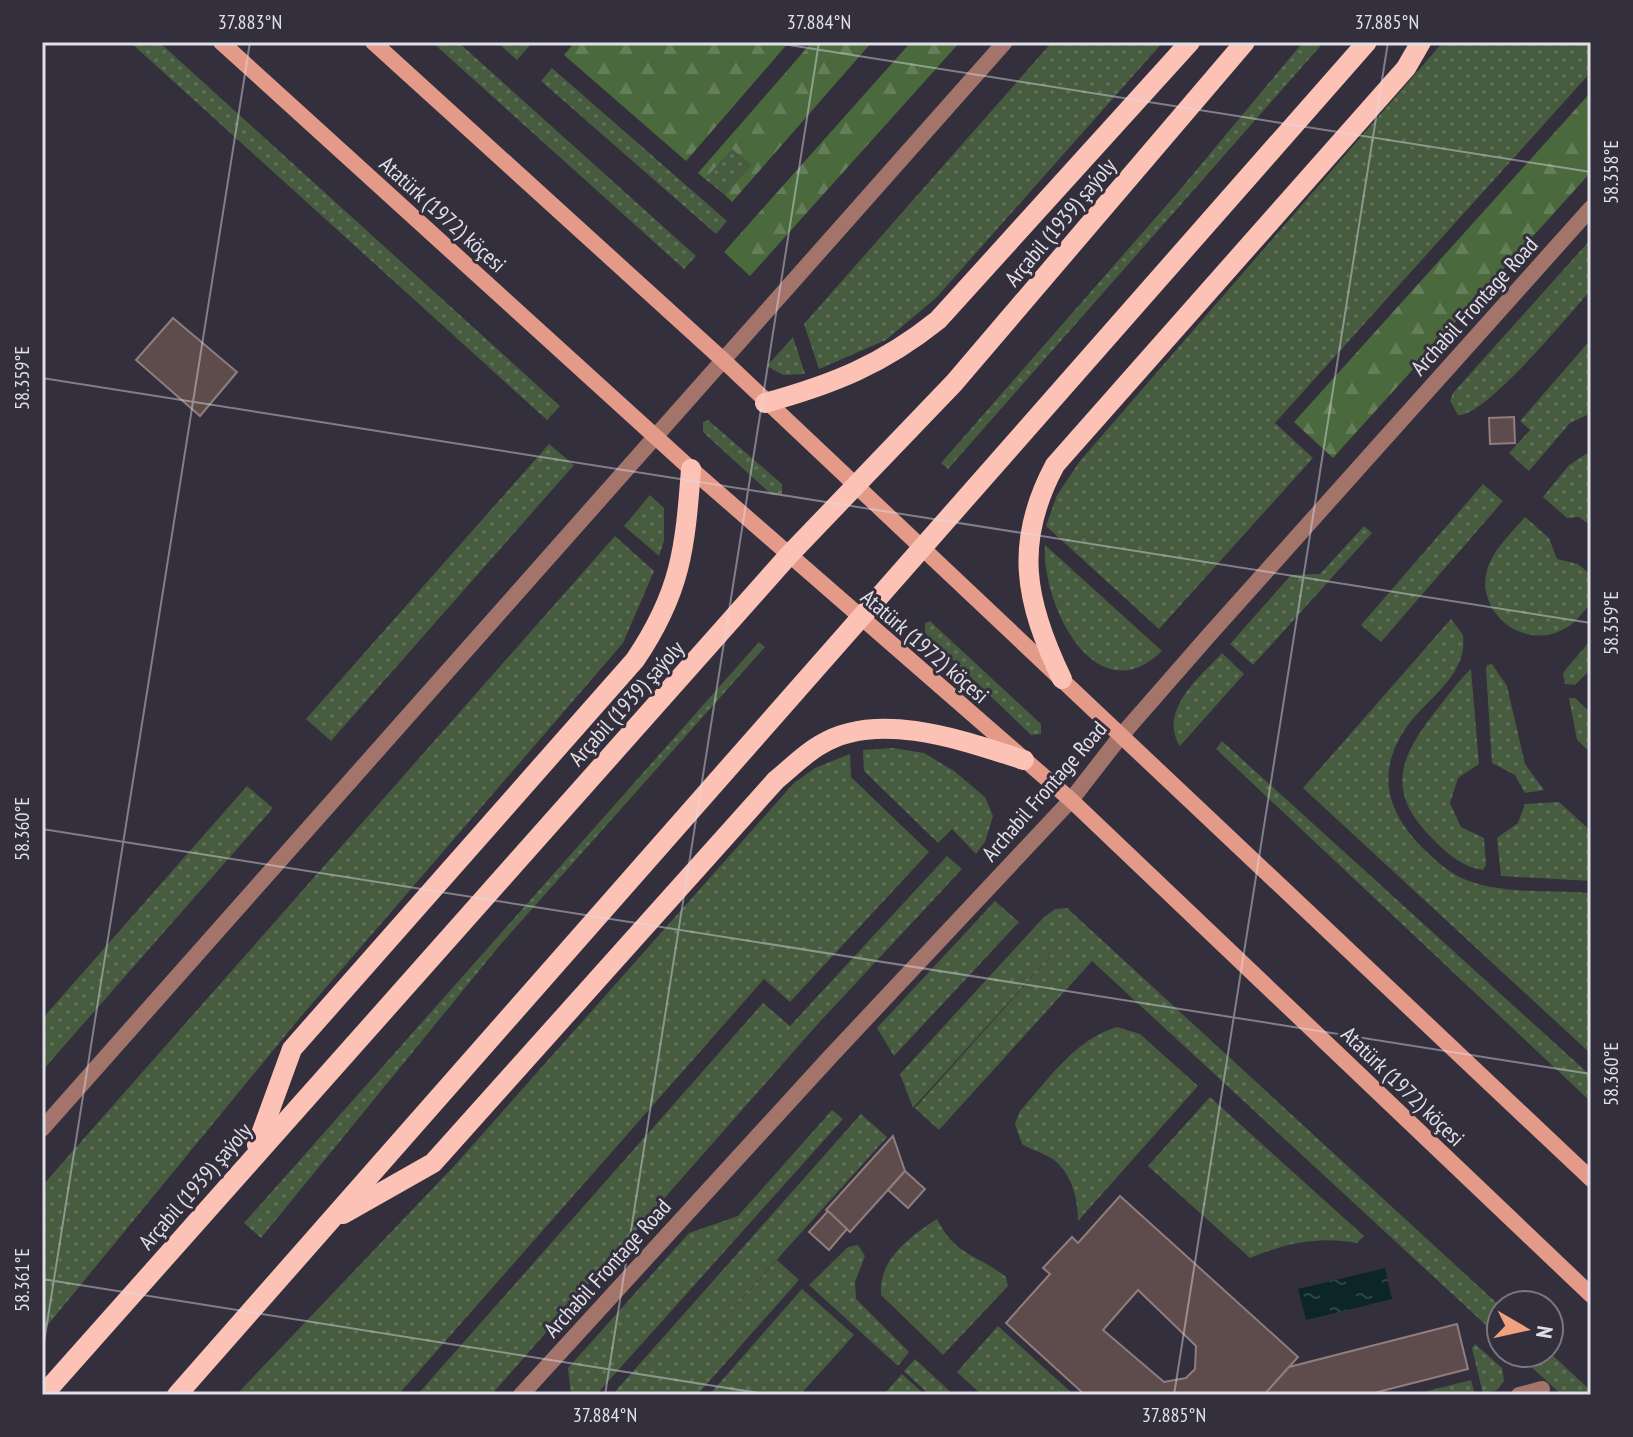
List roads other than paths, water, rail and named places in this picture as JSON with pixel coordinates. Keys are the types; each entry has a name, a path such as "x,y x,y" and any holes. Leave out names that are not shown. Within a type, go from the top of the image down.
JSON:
{"main road":[{"name":"Atatürk (1972) köçesi","path":"221,42 860,620 1071,800 1591,1295"},
{"path":"373,42 723,360 765,403 856,485 1591,1179"},
{"path":"765,403 853,375 908,344 938,320 1190,42"},
{"name":"Arçabil (1939) şaýoly","path":"43,1395 789,555 954,383 1245,42"},
{"path":"177,1395 923,551 1367,42"},
{"path":"1062,679 1046,646 1031,591 1026,549 1033,515 1055,465 1396,80 1421,42"},
{"path":"253,1157 292,1049 635,660 661,620 679,574 691,469"},
{"path":"329,1222 433,1163 776,780 821,744 863,731 906,729 948,735 1024,760"}],"street":[{"path":"42,1129 1005,42"},
{"name":"Archabil Frontage Road","path":"521,1395 830,1057 1071,800 1120,737 1591,208"},
{"path":"1519,1395 1542,1389"}],"water":[{"path":"1385,1268 1392,1299 1306,1320 1298,1289"}]}
